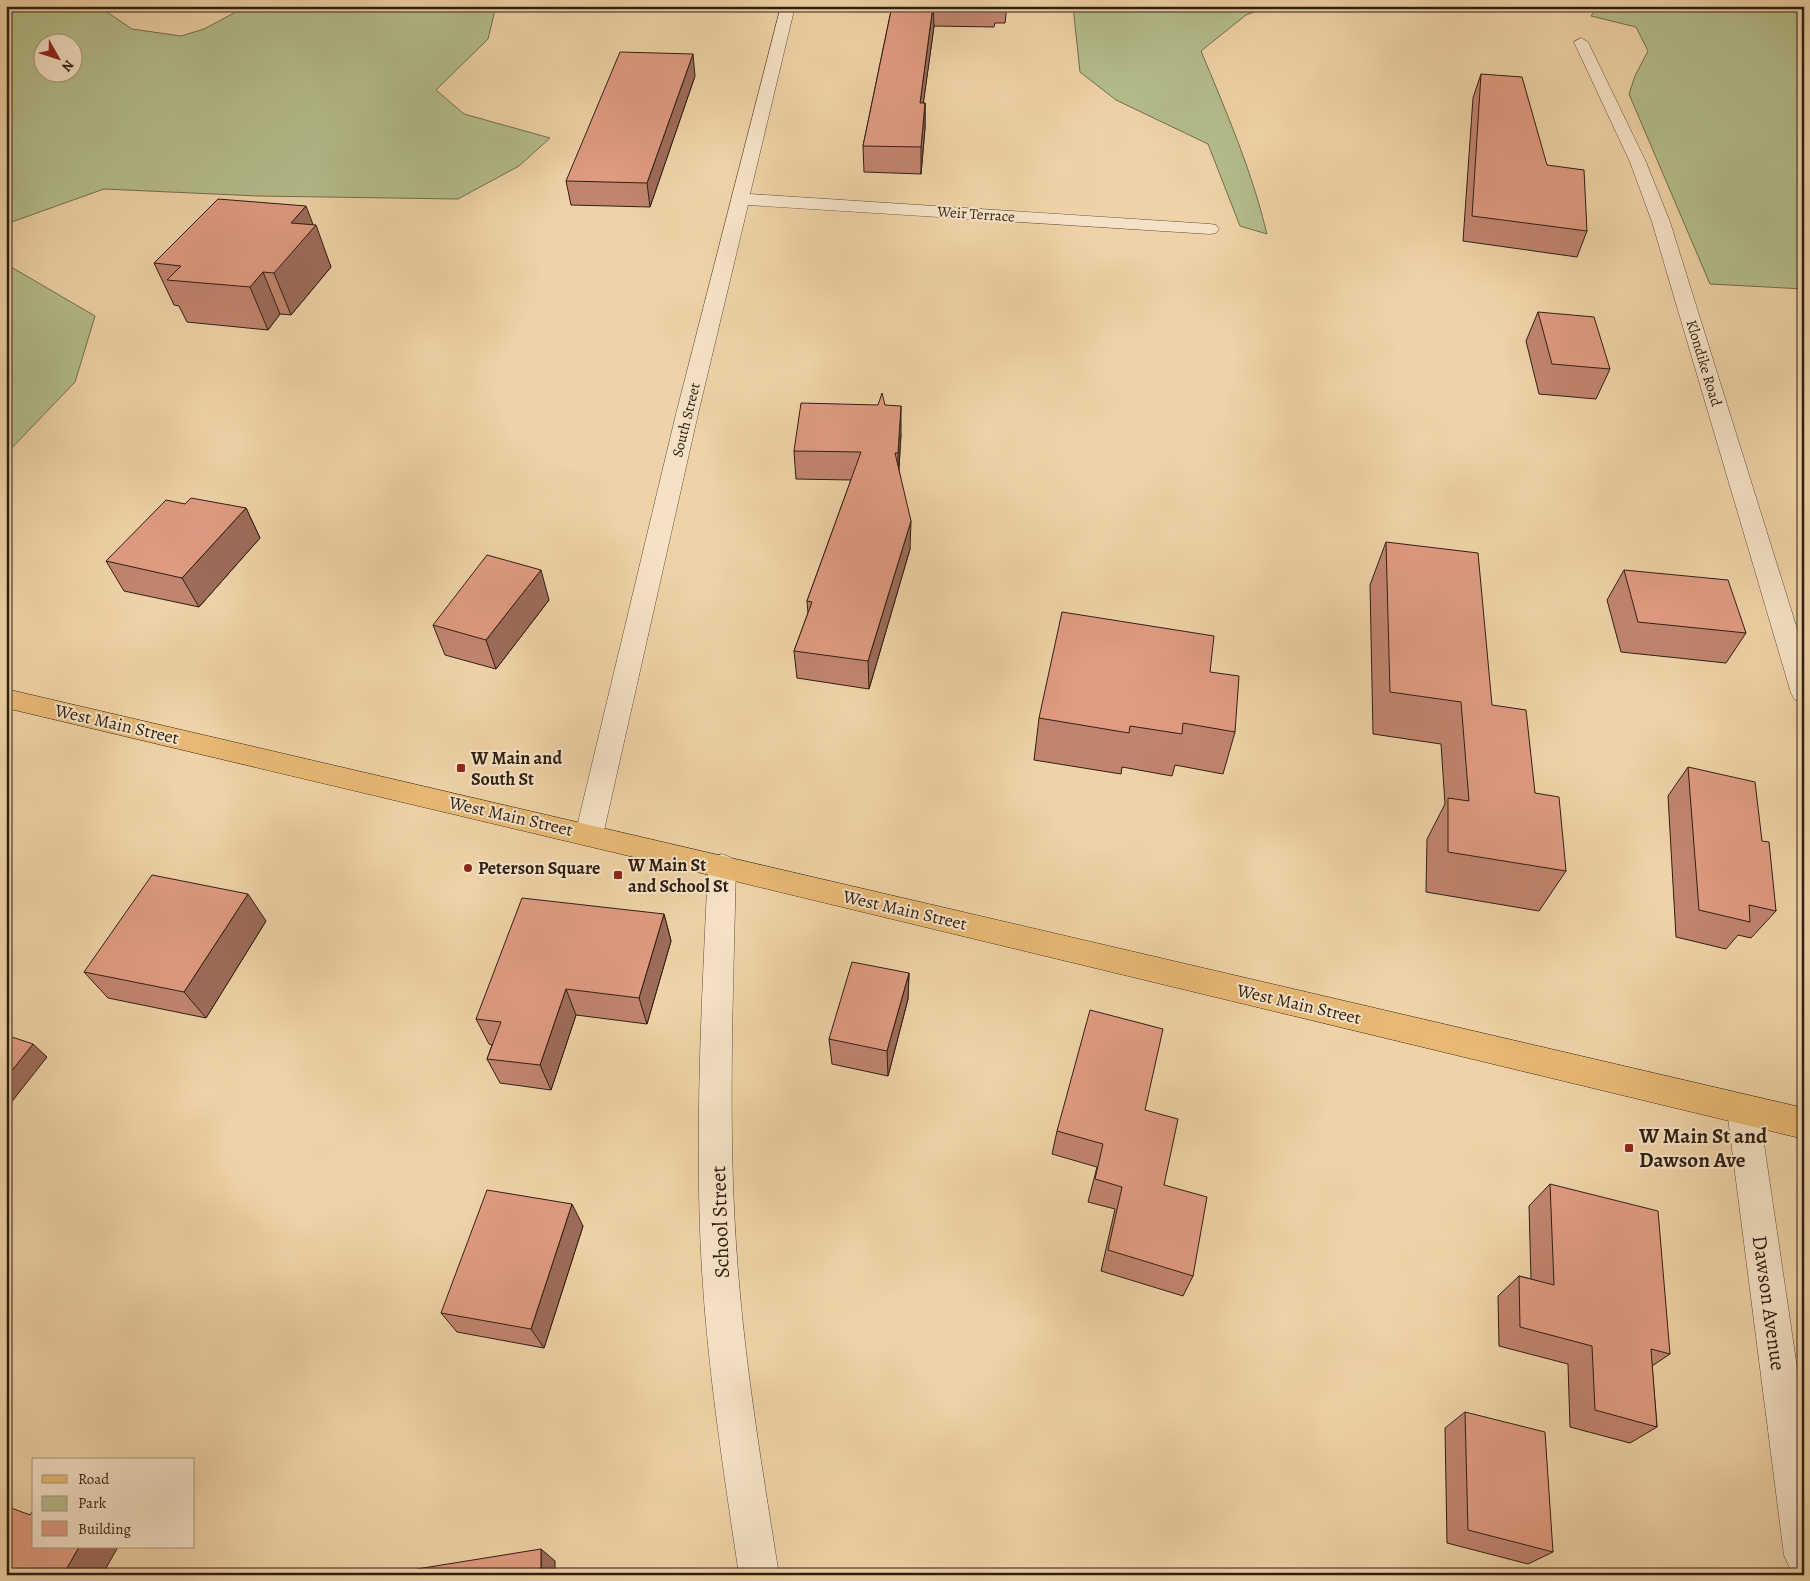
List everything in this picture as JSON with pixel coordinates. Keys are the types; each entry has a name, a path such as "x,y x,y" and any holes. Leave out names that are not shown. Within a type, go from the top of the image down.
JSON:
{"main road":[{"name":"West Main Street","path":"6,698 722,866 1804,1124"}],"street":[{"name":"South Street","path":"589,835 687,414 742,199 788,6"},
{"name":"Klondike Road","path":"1581,42 1638,162 1661,222 1804,694"},
{"name":"Weir Terrace","path":"742,199 1210,230"},
{"name":"School Street","path":"722,866 716,1097 720,1270 738,1436 759,1575"},
{"name":"Dawson Avenue","path":"1743,1110 1804,1555"}],"green space":[{"path":"6,6 98,6 132,29 181,36 204,29 247,6 496,6 488,39 436,90 464,114 550,138 519,166 458,199 258,196 104,189 6,224"},
{"path":"1073,6 1271,6 1246,15 1201,51 1246,164 1267,234 1240,226 1208,144 1116,100 1080,72"},
{"path":"1598,6 1804,6 1804,289 1710,284 1629,94 1635,76 1648,51 1636,27 1591,16"},
{"path":"6,264 95,316 75,382 6,454"}],"building":[{"path":"892,6 933,6 920,103 925,103 921,147 863,146"},
{"path":"620,52 693,54 647,183 566,181"},
{"path":"1481,74 1522,77 1547,165 1584,170 1587,231 1472,216"},
{"path":"218,199 306,206 291,223 316,225 274,273 263,272 250,287 167,280 181,266 154,263"},
{"path":"1538,312 1594,317 1610,369 1552,364"},
{"path":"882,393 885,405 901,406 898,453 895,453 911,521 868,661 794,651 812,602 807,601 861,452 794,451 801,403 878,405"},
{"path":"191,498 246,508 182,578 106,561 166,500 185,504"},
{"path":"1386,542 1478,553 1492,705 1526,710 1535,793 1559,797 1566,871 1448,852 1448,798 1469,801 1461,702 1390,692"},
{"path":"487,555 541,570 486,640 433,625"},
{"path":"1624,570 1728,580 1746,633 1638,622"},
{"path":"1062,612 1214,636 1210,672 1239,676 1235,732 1183,723 1182,734 1130,726 1129,733 1039,718"},
{"path":"1688,767 1755,782 1762,841 1769,842 1776,911 1749,905 1750,922 1699,910"},
{"path":"152,875 248,894 184,992 84,972"},
{"path":"522,898 664,914 639,998 566,989 540,1065 487,1059 501,1022 476,1019"},
{"path":"852,962 909,973 887,1051 829,1039"},
{"path":"1090,1010 1163,1029 1145,1110 1178,1119 1164,1185 1207,1197 1193,1276 1108,1250 1122,1187 1095,1179 1103,1144 1057,1131"},
{"path":"6,1035 33,1044 6,1078"},
{"path":"1550,1184 1658,1211 1670,1354 1651,1349 1657,1427 1595,1410 1592,1346 1520,1327 1519,1276 1554,1285"},
{"path":"487,1190 572,1204 531,1329 441,1313"},
{"path":"1465,1412 1545,1432 1553,1552 1468,1530"},
{"path":"6,1506 30,1515 32,1512 32,1548 78,1548 63,1575 6,1575"},
{"path":"541,1549 541,1575 417,1575 417,1569"}],"place":[{"name":"W Main and South St","path":"461,768"},
{"name":"Peterson Square","path":"468,868"},
{"name":"W Main St and School St","path":"618,875"},
{"name":"W Main St and Dawson Ave","path":"1629,1148"}]}
